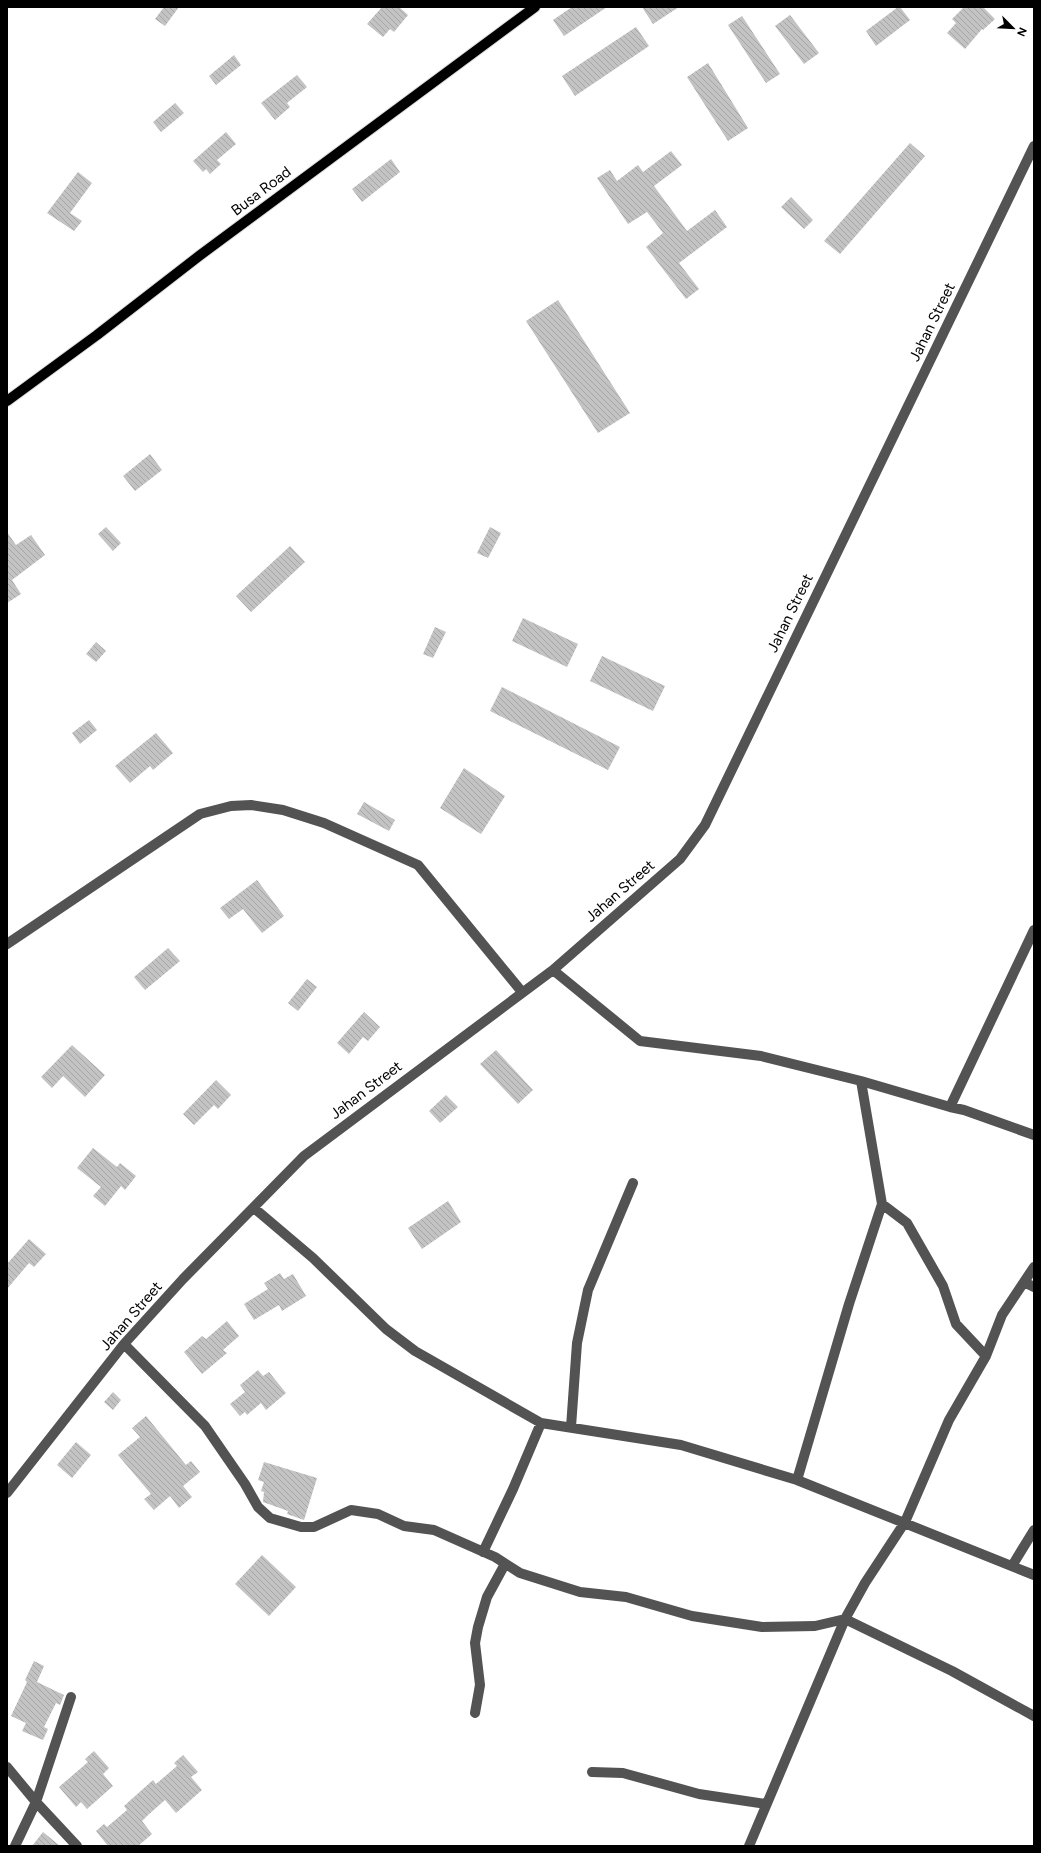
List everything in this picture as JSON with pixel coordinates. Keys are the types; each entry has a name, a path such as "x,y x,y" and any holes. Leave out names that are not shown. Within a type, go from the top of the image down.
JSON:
{"main road":[{"name":"Busa Road","path":"7,401 97,335 199,256 535,7"}],"street":[{"name":"Jahan Street","path":"7,1493 124,1344 183,1279 304,1156 553,970 680,859 705,825 1034,146"},
{"path":"7,944 200,814 231,806 251,805 283,810 324,823 418,865 522,992"},
{"path":"950,1107 1034,930"},
{"path":"553,970 640,1041 761,1056 861,1081 964,1110 1034,1135"},
{"path":"797,1480 849,1304 882,1204 861,1081"},
{"path":"571,1427 577,1342 588,1290 633,1183"},
{"path":"882,1204 907,1223 942,1286 956,1324 986,1356"},
{"path":"254,1208 313,1258 386,1328 415,1351 541,1423 681,1445 797,1480 1034,1574"},
{"path":"749,1846 845,1619 865,1583 905,1522 949,1420 986,1356 1002,1315 1034,1267"},
{"path":"1024,1282 1034,1287"},
{"path":"124,1344 205,1426 245,1484 258,1507 270,1518 301,1527 314,1527 351,1510 362,1510 378,1514 404,1526 434,1530 483,1552 520,1573 580,1592 626,1598 700,1617 762,1627 816,1626 845,1619 952,1671 1034,1716"},
{"path":"483,1552 513,1490 541,1423"},
{"path":"1012,1566 1034,1530"},
{"path":"474,1713 480,1685 475,1643 478,1627 487,1597 505,1564"},
{"path":"15,1846 36,1802 48,1762 71,1697"},
{"path":"7,1766 36,1802 77,1846"},
{"path":"592,1772 623,1774 699,1794 766,1804"}],"building":[{"path":"164,7 179,7 165,26 155,19"},
{"path":"382,7 399,7 408,15 394,32 390,29 383,37 367,24"},
{"path":"572,7 607,7 564,36 553,20"},
{"path":"642,7 679,7 653,24"},
{"path":"900,7 910,20 876,46 866,31"},
{"path":"964,7 983,7 995,19 983,30 982,29 965,49 947,33 956,23 952,19"},
{"path":"790,15 819,53 804,64 775,26"},
{"path":"742,16 780,74 766,83 728,25"},
{"path":"636,27 649,46 575,96 562,76"},
{"path":"234,55 241,65 216,85 209,76"},
{"path":"708,63 748,128 728,141 687,77"},
{"path":"297,75 307,87 287,103 290,107 275,120 261,103"},
{"path":"175,103 184,113 161,132 153,122"},
{"path":"226,132 236,144 217,160 221,164 210,174 206,169 203,172 193,161"},
{"path":"910,143 925,156 840,254 824,241"},
{"path":"671,151 682,165 654,186 687,231 715,210 727,227 679,263 699,289 686,299 646,247 663,233 647,212 628,224 597,178 610,170 617,181 638,165 643,172"},
{"path":"391,159 400,172 362,202 352,189"},
{"path":"78,172 92,183 70,213 82,221 74,231 47,213"},
{"path":"791,197 813,220 804,229 781,207"},
{"path":"558,300 630,413 598,433 526,321"},
{"path":"150,454 162,470 135,491 123,476"},
{"path":"106,527 121,543 113,551 98,534"},
{"path":"490,527 501,533 488,558 477,553"},
{"path":"7,532 16,545 31,535 45,555 12,580 21,594 7,603"},
{"path":"290,546 305,562 251,612 236,596"},
{"path":"523,618 578,644 567,667 512,641"},
{"path":"435,627 446,632 433,658 423,654"},
{"path":"96,642 106,651 96,662 86,654"},
{"path":"602,656 665,686 653,711 590,681"},
{"path":"502,687 620,747 608,770 490,711"},
{"path":"89,720 97,730 80,744 72,733"},
{"path":"156,733 173,753 153,770 150,766 130,783 115,766"},
{"path":"464,768 505,796 481,834 440,808"},
{"path":"364,802 395,820 389,831 357,814"},
{"path":"257,880 284,916 262,933 243,909 229,919 220,908"},
{"path":"168,948 180,961 145,990 134,977"},
{"path":"307,979 317,987 298,1011 288,1003"},
{"path":"364,1012 380,1027 368,1041 363,1037 349,1054 337,1043"},
{"path":"72,1045 105,1075 85,1097 63,1076 52,1088 41,1077"},
{"path":"496,1050 533,1090 518,1104 480,1064"},
{"path":"216,1080 231,1095 218,1109 214,1105 194,1125 183,1114"},
{"path":"446,1095 458,1107 440,1123 429,1111"},
{"path":"93,1148 117,1167 120,1163 136,1176 125,1190 121,1186 105,1206 93,1196 101,1187 77,1168"},
{"path":"448,1201 461,1222 422,1249 408,1228"},
{"path":"29,1239 46,1254 34,1267 29,1263 7,1289 7,1264"},
{"path":"280,1273 284,1279 293,1274 306,1296 282,1311 279,1305 254,1320 244,1304 268,1289 264,1283"},
{"path":"227,1321 239,1336 223,1350 227,1353 202,1374 184,1352 202,1336 206,1339"},
{"path":"258,1370 263,1376 269,1372 286,1393 266,1410 261,1403 247,1415 245,1412 240,1416 230,1404 245,1392 240,1385"},
{"path":"113,1392 121,1400 113,1410 104,1402"},
{"path":"146,1416 186,1465 191,1461 200,1472 183,1486 192,1497 179,1508 170,1496 154,1510 144,1499 151,1494 118,1455 140,1437 132,1428"},
{"path":"76,1442 91,1455 72,1478 57,1465"},
{"path":"264,1462 317,1478 304,1520 287,1514 288,1511 263,1502 264,1492 261,1491 264,1482 258,1480"},
{"path":"262,1555 296,1587 269,1616 235,1584"},
{"path":"34,1661 44,1666 37,1682 64,1695 60,1705 56,1703 44,1727 48,1729 43,1740 22,1731 26,1723 11,1716 27,1682 25,1680"},
{"path":"94,1751 109,1768 103,1774 113,1786 87,1809 81,1802 76,1807 59,1787 88,1762 85,1759"},
{"path":"183,1755 198,1772 191,1777 202,1790 176,1813 165,1800 142,1821 152,1834 138,1846 108,1846 96,1831 104,1824 107,1827 127,1810 124,1806 153,1780 156,1784 177,1766 174,1763"},
{"path":"43,1832 60,1846 32,1846"}]}
